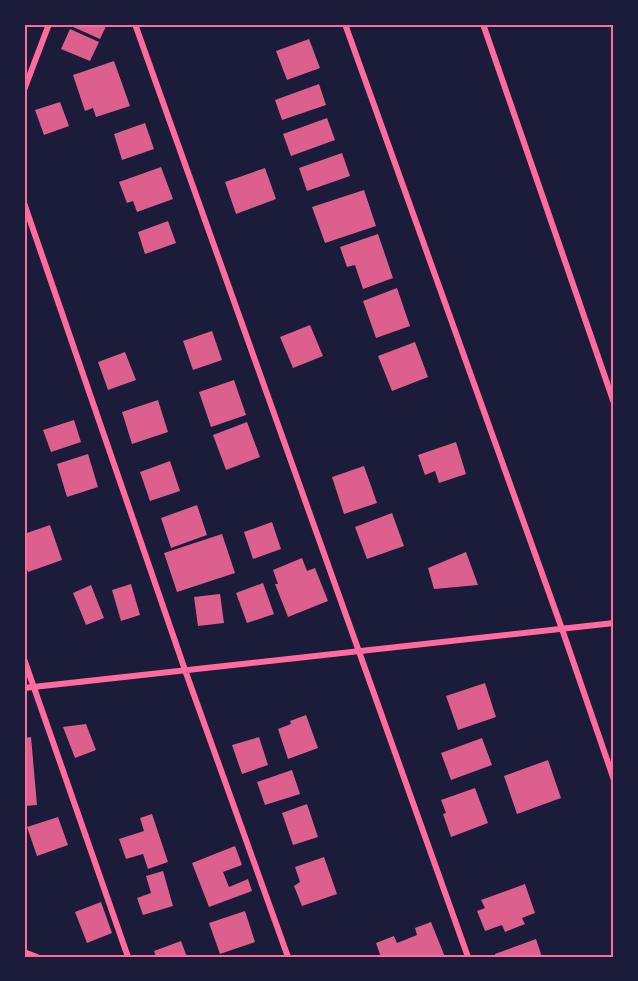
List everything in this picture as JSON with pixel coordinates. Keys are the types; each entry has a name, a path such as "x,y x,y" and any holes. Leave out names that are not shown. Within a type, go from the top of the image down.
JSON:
{"street":[{"path":"24,90 50,24"},
{"path":"135,24 468,957"},
{"path":"345,24 614,780"},
{"path":"483,24 614,403"},
{"path":"24,203 185,670 288,957"},
{"path":"24,688 614,623"},
{"path":"24,659 128,957"},
{"path":"24,952 37,957"}],"building":[{"path":"72,24 107,24 100,39 71,26"},
{"path":"70,29 99,42 90,61 61,49"},
{"path":"309,39 320,68 287,80 276,51"},
{"path":"114,61 130,106 96,117 93,108 85,111 73,75"},
{"path":"319,84 326,105 282,120 275,100"},
{"path":"60,102 69,126 44,135 35,110"},
{"path":"327,118 335,140 291,156 283,134"},
{"path":"145,123 154,149 122,160 114,134"},
{"path":"342,153 350,176 307,191 299,168"},
{"path":"161,167 173,199 137,212 133,201 127,203 119,182"},
{"path":"265,168 276,199 236,214 225,182"},
{"path":"364,190 376,226 325,243 312,207"},
{"path":"168,221 176,243 145,254 138,232"},
{"path":"378,234 393,278 363,289 355,265 347,267 340,247"},
{"path":"397,288 410,326 376,338 363,301"},
{"path":"310,325 323,356 293,368 280,337"},
{"path":"212,331 222,360 193,370 183,341"},
{"path":"415,342 428,377 392,391 378,356"},
{"path":"125,352 136,380 108,390 98,362"},
{"path":"234,380 246,415 211,427 199,392"},
{"path":"158,400 168,432 132,444 122,412"},
{"path":"74,420 81,442 51,452 43,430"},
{"path":"247,422 260,457 226,470 213,435"},
{"path":"456,442 466,474 439,483 435,471 425,475 418,455"},
{"path":"88,454 98,487 67,497 57,464"},
{"path":"170,461 180,491 150,501 140,472"},
{"path":"364,466 377,503 344,514 332,477"},
{"path":"197,505 207,535 171,548 161,518"},
{"path":"392,513 404,546 367,559 355,527"},
{"path":"272,522 281,549 253,559 244,532"},
{"path":"50,525 62,560 28,572 24,562 24,534"},
{"path":"222,534 235,573 177,592 164,553"},
{"path":"466,552 478,585 434,589 428,568"},
{"path":"302,558 307,571 315,568 328,601 288,617 275,584 278,584 273,570"},
{"path":"263,583 274,614 247,623 236,593"},
{"path":"131,584 140,615 121,621 112,590"},
{"path":"91,585 104,618 86,625 73,593"},
{"path":"220,594 224,623 198,626 194,597"},
{"path":"485,683 496,717 458,730 446,696"},
{"path":"306,715 318,748 288,759 278,729"},
{"path":"86,724 96,750 75,758 63,727"},
{"path":"31,737 37,805 24,806 24,738"},
{"path":"259,737 268,765 242,774 232,745"},
{"path":"482,738 492,765 451,780 441,753"},
{"path":"548,760 561,798 517,814 504,776"},
{"path":"292,770 300,794 265,805 257,782"},
{"path":"475,788 488,823 451,837 441,800"},
{"path":"307,804 318,837 293,845 282,813"},
{"path":"152,814 168,862 148,869 143,854 126,859 119,839 144,831 140,818"},
{"path":"58,817 68,845 37,856 27,827"},
{"path":"235,846 242,865 223,872 229,887 248,879 252,891 209,907 192,863"},
{"path":"324,857 337,894 302,906 294,886 300,882 295,867"},
{"path":"163,871 173,906 143,915 137,898 151,893 146,876"},
{"path":"525,884 535,913 522,918 525,924 505,932 502,925 485,931 477,911 485,908 481,900"},
{"path":"101,902 112,933 87,943 75,912"},
{"path":"245,911 255,942 220,954 209,923"},
{"path":"431,922 445,957 381,957 376,943 394,936 397,943 417,935 415,928"},
{"path":"536,939 542,957 496,957 495,954"},
{"path":"181,941 187,957 156,957 154,951"}]}
